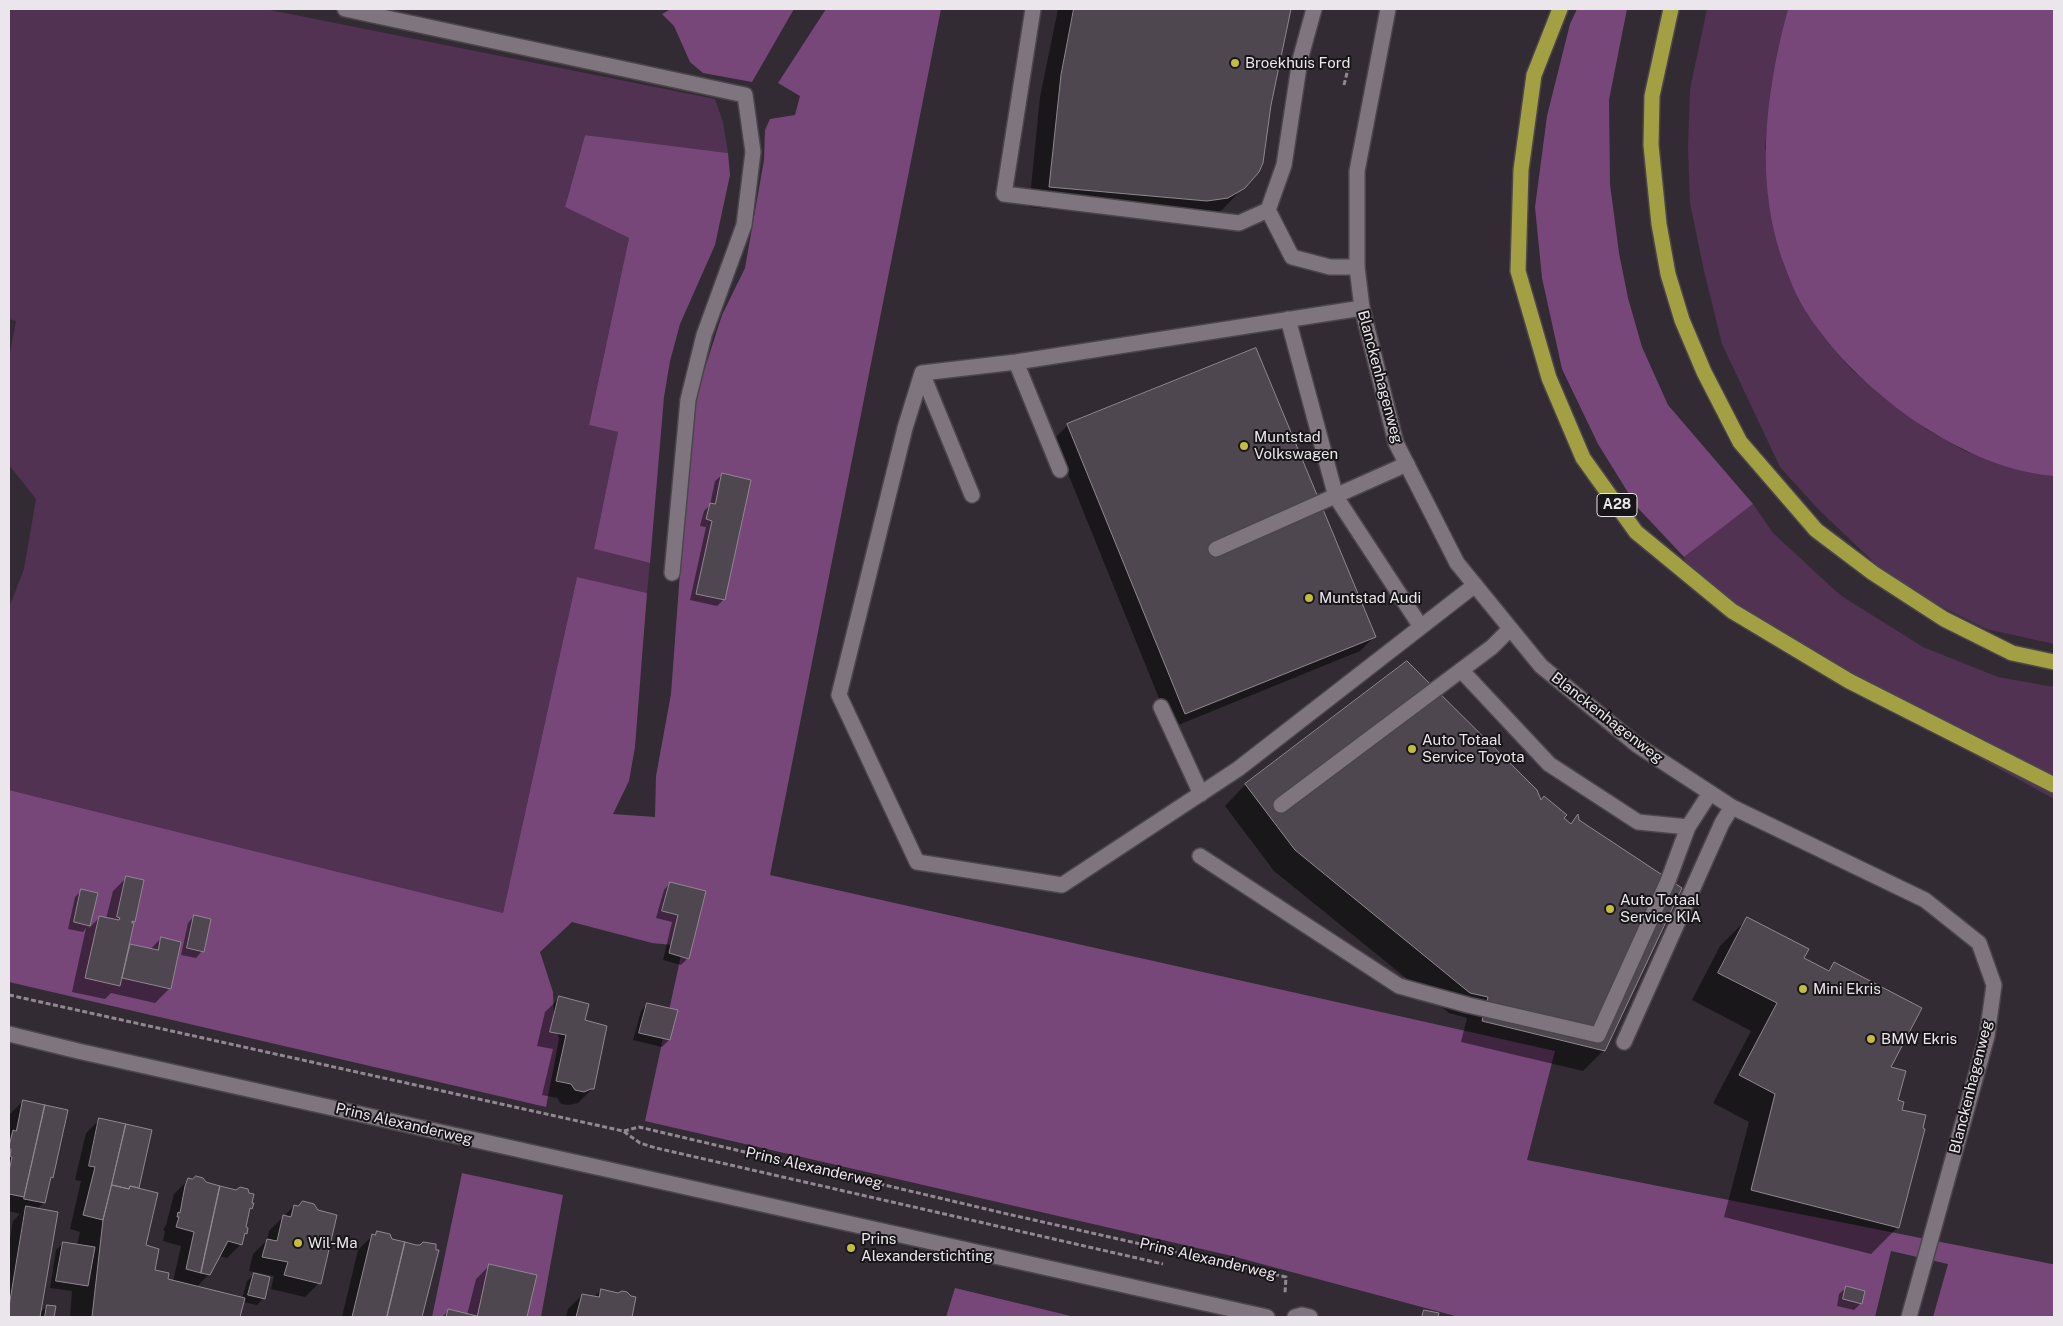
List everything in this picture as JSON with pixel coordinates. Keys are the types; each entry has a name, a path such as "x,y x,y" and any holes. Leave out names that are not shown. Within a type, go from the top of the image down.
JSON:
{"highway":[{"name":"A28","path":"1560,9 1534,75 1521,170 1518,272 1549,378 1583,458 1636,532 1732,611 1850,681 2054,785"},
{"path":"1670,9 1652,96 1651,145 1659,224 1668,274 1682,320 1704,372 1740,442 1816,530 1873,573 1944,619 2012,653 2054,662"}],"street":[{"path":"345,9 745,95 753,152 744,225 704,335 688,400 672,573"},
{"path":"1033,9 1004,194 1239,223 1268,210 1284,165 1300,60 1314,9"},
{"name":"Blanckenhagenweg","path":"1388,9 1358,171 1357,267 1362,308 1396,443 1457,563 1541,666 1637,745 1732,807 1925,900 1979,943 1994,986 1987,1036 1909,1317"},
{"path":"1268,210 1292,257 1330,267 1357,267"},
{"path":"922,373 1016,362 1362,308"},
{"path":"1288,319 1336,497 1421,627"},
{"path":"1016,362 1060,470"},
{"path":"922,373 972,495"},
{"path":"922,373 905,428 839,695 917,862 1062,885 1238,769 1475,585"},
{"path":"1216,549 1407,464"},
{"path":"1281,805 1492,647 1510,629"},
{"path":"1461,670 1549,764 1638,822 1688,827"},
{"path":"1161,707 1201,794"},
{"path":"1200,856 1400,986 1468,1005 1598,1035 1668,881 1688,827 1710,792"},
{"path":"1624,1042 1722,824 1732,807"},
{"name":"Prins Alexanderweg","path":"9,1034 98,1056 1268,1317"},
{"path":"1295,1317 1302,1315 1310,1317"}],"path":[{"path":"1344,85 1348,66"},
{"path":"9,995 623,1131"},
{"name":"Prins Alexanderweg","path":"623,1131 639,1127 1003,1213 1286,1277 1285,1294 1276,1292"},
{"name":"Prins Alexanderweg","path":"623,1131 640,1143 656,1148 1170,1266"}],"shaded area":[{"path":"9,9 265,9 715,99 723,122 728,153 585,135 565,207 629,238 589,425 618,432 594,549 650,563 647,593 577,577 503,913 9,790 9,608 24,569 36,499 9,465 9,358 16,321 9,319"},
{"path":"671,9 794,9 752,82 703,73 690,62 674,26 662,14"},
{"path":"826,9 941,9 770,875 1555,1051 1527,1160 2054,1264 2054,1317 1933,1317 1948,1264 1891,1251 1875,1317 1459,1317 1232,1256 645,1121 683,946 652,943 572,922 540,952 553,992 554,1020 559,1039 546,1107 9,982 9,790 503,913 577,577 647,593 635,747 629,781 613,814 655,817 656,776 671,694 691,423 704,371 722,315 745,268 764,160 765,130 770,119 795,115 800,96 778,83"},
{"path":"1577,9 1627,9 1609,100 1610,184 1619,253 1628,298 1642,347 1668,405 1753,504 1684,557 1637,507 1598,444 1562,369 1542,278 1535,207 1547,116 1570,24"},
{"path":"1707,9 1788,9 1771,87 1765,148 1798,299 1823,336 1851,369 1891,403 1926,429 1965,451 2010,467 2054,476 2054,644 1986,629 1928,600 1879,567 1819,510 1780,467 1722,344 1690,203 1688,148 1690,89"},
{"path":"1788,9 2054,9 2054,476 2015,469 1978,456 1942,438 1909,417 1877,392 1848,364 1821,334 1799,300 1776,240 1766,174 1766,141 1773,74"},
{"path":"585,135 728,153 730,175 715,245 680,324 670,361 664,397 650,563 594,549 618,432 589,425 629,238 565,207"},
{"path":"1753,504 1773,533 1840,595 1923,647 1998,677 2054,687 2054,799 1771,643 1693,587 1684,557"},
{"path":"462,1173 563,1195 541,1317 432,1317"},
{"path":"955,1288 1075,1317 946,1317"}],"building":[{"path":"1074,9 1291,9 1271,105 1263,163 1259,172 1245,188 1228,198 1207,201 1049,187 1061,75"},
{"path":"1256,348 1376,637 1185,714 1067,424"},
{"path":"722,473 751,480 725,600 696,594 712,521 706,519 710,503 715,504"},
{"path":"1407,661 1537,790 1541,800 1544,796 1567,815 1564,818 1571,824 1578,814 1579,820 1682,888 1605,1051 1482,1021 1488,997 1470,993 1295,850 1245,784"},
{"path":"126,876 144,880 135,922 132,921 134,923 120,986 85,978 99,916 119,920 120,918 117,917"},
{"path":"670,882 706,891 689,959 669,953 678,915 662,911"},
{"path":"81,889 98,893 90,926 74,922"},
{"path":"194,915 211,919 204,952 187,948"},
{"path":"1747,917 1809,949 1804,958 1829,971 1834,962 1922,1008 1891,1067 1906,1071 1898,1100 1904,1102 1902,1110 1926,1115 1923,1128 1925,1129 1899,1228 1751,1190 1775,1094 1739,1075 1777,1003 1718,973"},
{"path":"161,937 181,942 171,989 122,978 130,944 158,950"},
{"path":"559,996 589,1004 585,1020 607,1026 594,1089 584,1092 575,1090 571,1084 556,1081 566,1035 550,1032"},
{"path":"647,1003 678,1010 670,1040 639,1033"},
{"path":"23,1100 45,1105 24,1197 9,1194 9,1171 12,1157 10,1156 11,1149 9,1149 9,1146 13,1130 16,1131"},
{"path":"45,1105 68,1110 53,1178 51,1177 45,1203 24,1199"},
{"path":"99,1118 126,1124 103,1220 83,1215 95,1167 89,1166"},
{"path":"126,1124 152,1130 139,1188 130,1186 129,1189 112,1185"},
{"path":"196,1176 203,1178 206,1182 220,1186 201,1273 186,1269 194,1232 176,1227 179,1217 177,1217 178,1212 180,1213 188,1178 192,1179"},
{"path":"112,1185 129,1189 130,1186 158,1193 146,1245 159,1249 155,1270 169,1273 168,1279 245,1298 240,1317 92,1317 103,1220"},
{"path":"220,1186 236,1190 240,1187 248,1189 249,1193 254,1194 252,1203 254,1203 252,1209 250,1208 246,1227 248,1228 247,1234 245,1233 242,1245 228,1241 210,1275 201,1273"},
{"name":"Wil-Ma","path":"303,1201 314,1204 318,1210 337,1215 321,1284 284,1275 288,1262 262,1257 267,1239 277,1241 283,1215 291,1217 294,1205 298,1206"},
{"path":"26,1206 58,1212 40,1317 9,1317 9,1307"},
{"path":"377,1231 390,1234 392,1239 405,1242 387,1317 352,1317 372,1234 375,1235"},
{"path":"63,1242 95,1247 88,1286 56,1281"},
{"path":"405,1242 416,1245 420,1245 423,1242 436,1244 436,1250 439,1250 422,1317 387,1317"},
{"path":"489,1264 537,1275 527,1317 446,1317 448,1309 477,1316"},
{"path":"254,1273 270,1277 265,1299 248,1295"},
{"path":"1846,1286 1865,1291 1862,1304 1843,1299"},
{"path":"601,1289 618,1293 622,1291 627,1292 631,1296 636,1297 632,1317 576,1317 582,1294 599,1297"},
{"path":"47,1305 56,1306 54,1317 45,1317"},
{"path":"1424,1310 1439,1313 1438,1317 1422,1317"}],"place":[{"name":"Broekhuis Ford","path":"1235,63"},
{"name":"Muntstad Volkswagen","path":"1244,446"},
{"name":"Muntstad Audi","path":"1309,598"},
{"name":"Auto Totaal Service Toyota","path":"1412,749"},
{"name":"Auto Totaal Service KIA","path":"1610,909"},
{"name":"Mini Ekris","path":"1803,989"},
{"name":"BMW Ekris","path":"1871,1039"},
{"name":"Wil-Ma","path":"298,1243"},
{"name":"Prins Alexanderstichting","path":"851,1248"}]}
